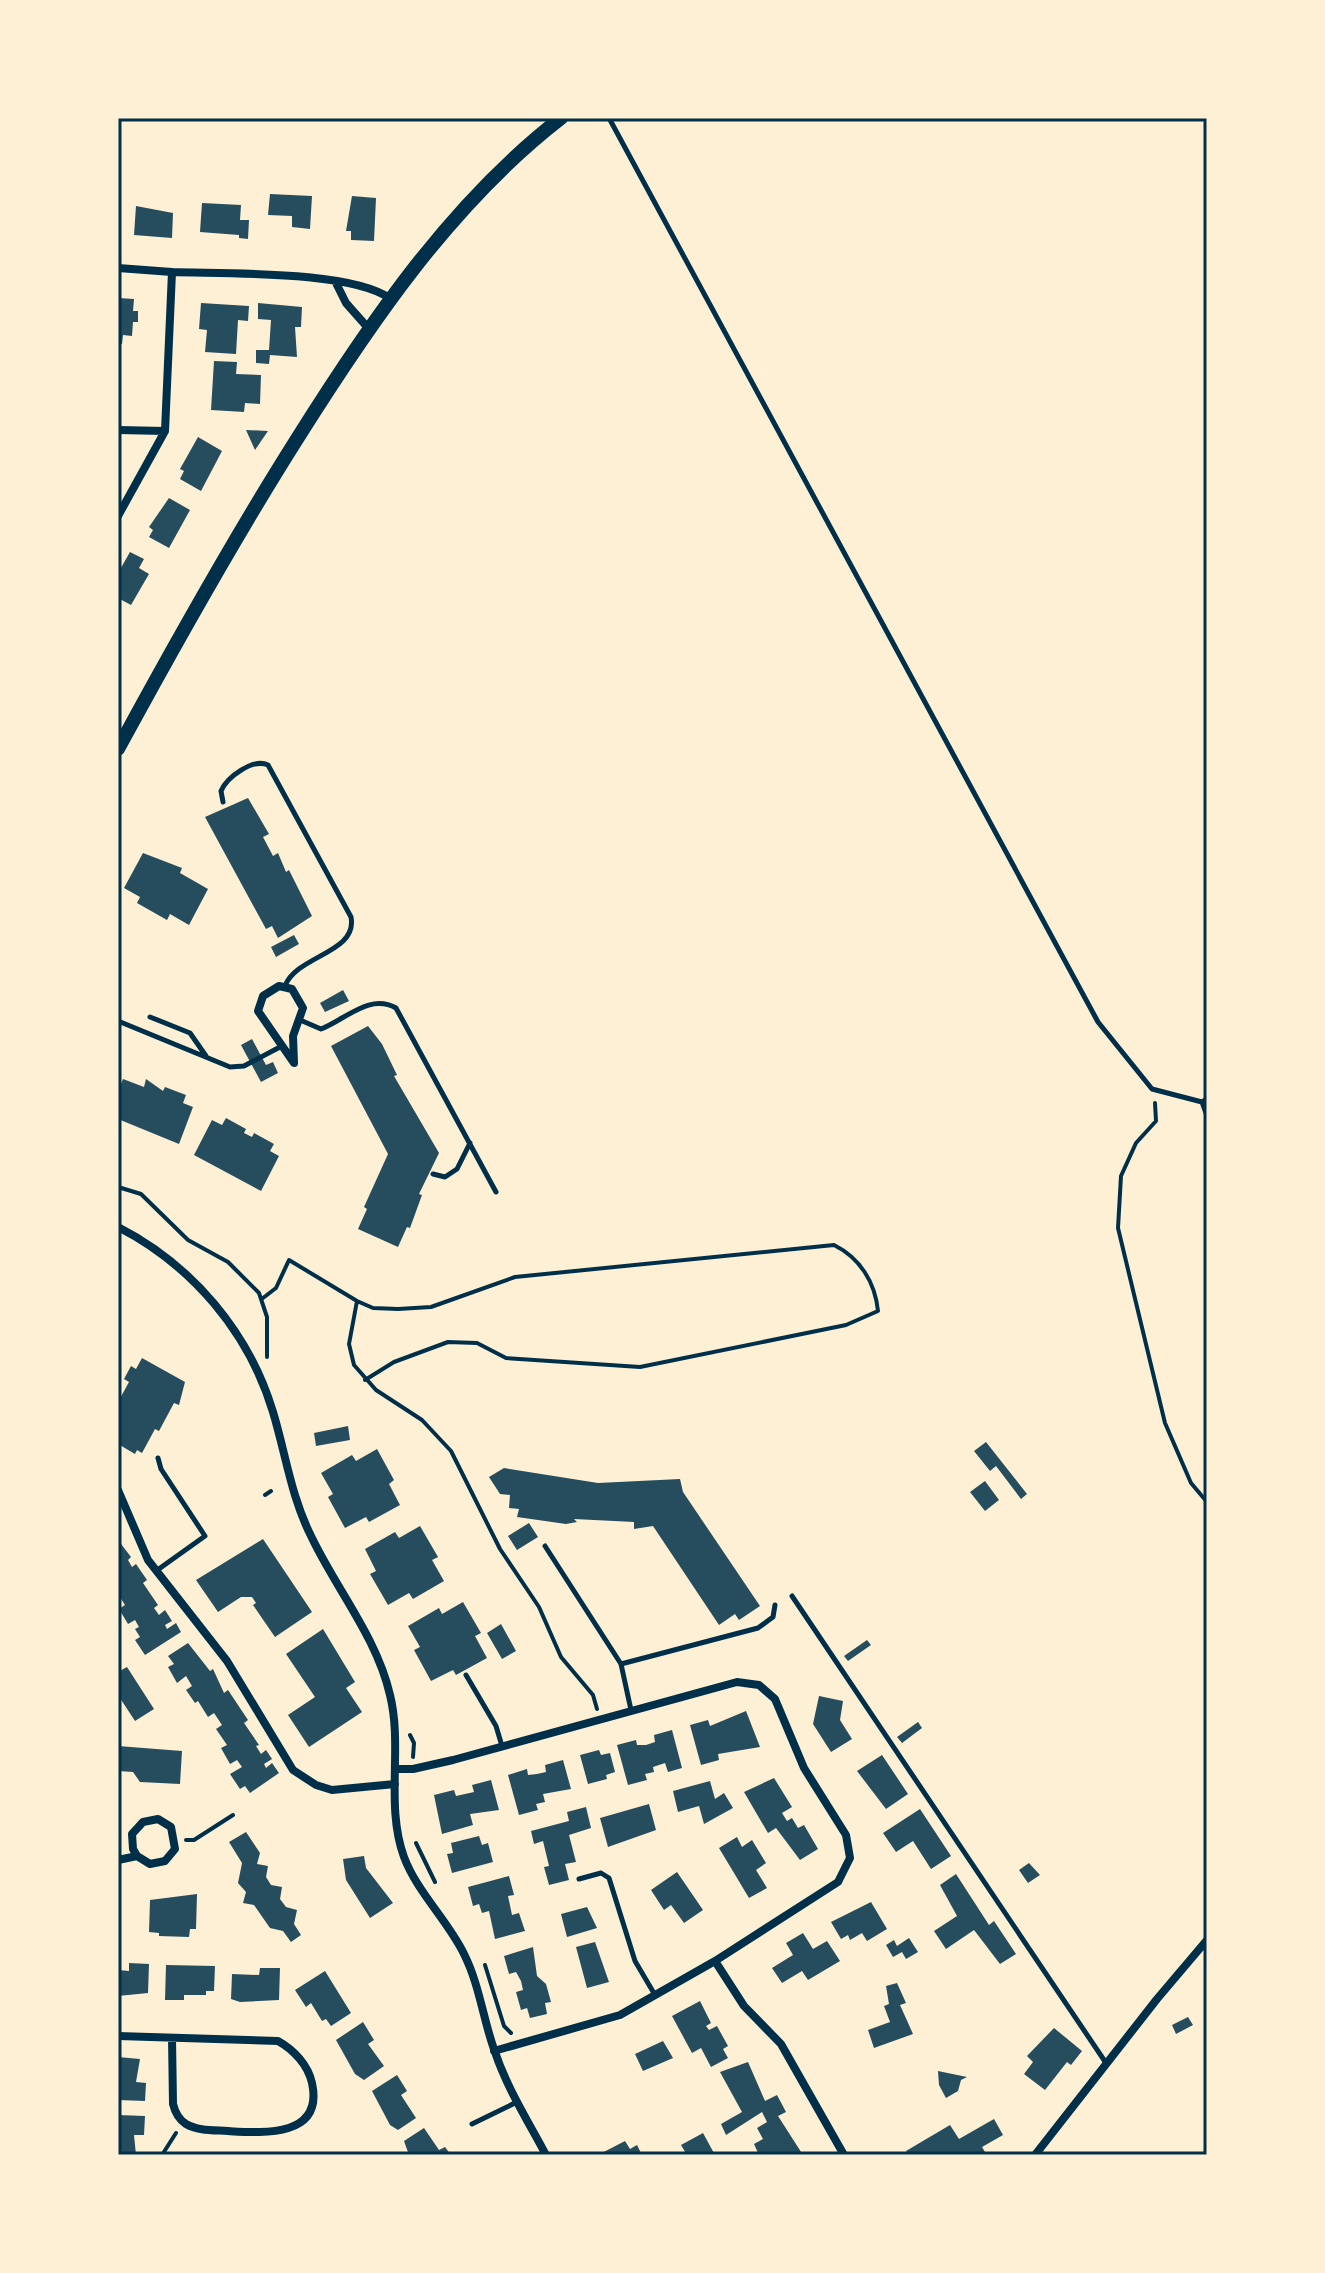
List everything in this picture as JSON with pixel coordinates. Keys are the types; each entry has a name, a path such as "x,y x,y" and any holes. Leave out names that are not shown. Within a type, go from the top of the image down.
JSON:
{"main road":[{"path":"118,749 267,487 369,329 493,179 561,118"}],"street":[{"path":"118,268 317,278 361,285 391,299"},
{"path":"118,516 165,431 172,272"},
{"path":"336,283 346,303 369,329"},
{"path":"118,430 165,431"},
{"path":"285,986 301,1000 300,1020 293,1036 294,1063 264,1025 258,1005 267,991 285,986"},
{"path":"118,1227 170,1260 201,1289 226,1317 252,1360 272,1408 301,1514 386,1679 394,1716 395,1784 404,1856 463,1951 476,1979 494,2051 546,2155"},
{"path":"118,1490 137,1541 155,1572 227,1661 284,1758 299,1775 332,1790 395,1784"},
{"path":"395,1769 413,1769 737,1682 759,1685 779,1705 804,1768 849,1841 849,1864 838,1882 715,1961 610,2020 494,2051"},
{"path":"118,1860 137,1856 158,1864 171,1856 176,1841 165,1822 150,1819 132,1834 137,1856"},
{"path":"1035,2155 1207,1940"},
{"path":"715,1961 744,2006 781,2044 844,2155"},
{"path":"118,2036 278,2041 302,2062 314,2092 306,2116 282,2131 202,2129 183,2122 173,2104 172,2038"}],"lane":[{"path":"609,118 1098,1022 1152,1089 1204,1100 1207,1116"},
{"path":"223,802 221,791 232,776 260,762 268,765 351,917 352,930 348,938 298,966 285,986"},
{"path":"300,1020 321,1029 371,1003 387,1003 396,1008 496,1192"},
{"path":"150,1017 190,1033 206,1057"},
{"path":"118,1021 235,1067 280,1047"},
{"path":"433,1174 445,1177 454,1171 470,1143"},
{"path":"155,1572 205,1536 161,1469 158,1458"},
{"path":"545,1546 621,1664 631,1710"},
{"path":"792,1596 1107,2063"},
{"path":"621,1664 758,1628 773,1617 775,1605"},
{"path":"466,1675 496,1726 502,1746"},
{"path":"579,1879 601,1873 609,1878 635,1961 655,1995"},
{"path":"472,2124 518,2102"}],"path":[{"path":"1152,1089 1156,1121 1136,1143 1121,1176 1118,1228 1165,1423 1191,1483 1207,1502"},
{"path":"118,1187 141,1194 188,1240 228,1262 263,1298 267,1317 264,1345 269,1363"},
{"path":"263,1298 276,1288 289,1260 373,1308 431,1307 515,1277 834,1245 853,1254 876,1291 878,1311 846,1325 640,1367 506,1358 477,1343 448,1342 394,1362 365,1380"},
{"path":"357,1301 350,1353 365,1380 422,1420 451,1451 500,1549 539,1607 561,1657 593,1695 600,1719"},
{"path":"265,1495 271,1491"},
{"path":"176,1841 194,1840 233,1815"},
{"path":"162,2155 183,2122"}],"building":[{"path":"270,194 312,196 310,229 292,227 292,216 268,215"},
{"path":"352,196 376,198 374,241 351,240 351,231 346,231"},
{"path":"202,203 241,205 240,220 249,220 248,239 239,238 239,235 200,232"},
{"path":"136,206 173,213 172,238 134,235"},
{"path":"118,298 134,299 133,311 138,311 138,322 133,322 132,336 123,335 122,344 118,344"},
{"path":"201,303 249,306 248,321 238,320 236,354 205,352 207,330 199,329"},
{"path":"258,303 302,307 301,327 295,327 297,357 270,355 269,364 256,363 256,350 269,350 271,320 258,319"},
{"path":"214,361 237,362 236,374 261,375 260,404 245,403 244,412 211,410"},
{"path":"246,430 268,431 255,450"},
{"path":"198,437 222,451 201,491 180,479 184,471 180,469"},
{"path":"169,498 190,510 169,548 149,537 153,530 149,527"},
{"path":"130,552 144,559 139,568 149,574 131,605 118,598 118,573"},
{"path":"248,798 269,834 263,837 273,856 278,853 312,916 278,938 272,926 266,929 205,817"},
{"path":"143,853 182,868 180,873 208,889 189,925 170,914 167,920 137,903 140,897 124,888"},
{"path":"294,935 299,944 276,957 271,947"},
{"path":"343,990 349,1001 325,1012 320,1003"},
{"path":"368,1026 382,1044 397,1075 394,1076 439,1153 419,1194 422,1195 410,1228 407,1227 398,1247 358,1229 367,1209 364,1207 388,1154 331,1046"},
{"path":"252,1039 266,1065 273,1062 278,1073 261,1082 241,1045"},
{"path":"123,1079 144,1087 146,1079 163,1091 165,1087 186,1095 183,1103 193,1107 179,1144 118,1119 118,1091"},
{"path":"226,1118 246,1129 244,1133 252,1137 254,1133 274,1144 270,1151 279,1156 261,1191 194,1155 212,1120 222,1125"},
{"path":"142,1358 185,1382 179,1405 174,1403 159,1431 155,1429 142,1453 137,1450 135,1454 118,1444 118,1402 129,1382 124,1379 131,1366 136,1369"},
{"path":"348,1426 350,1440 316,1446 314,1433"},
{"path":"986,1442 1027,1494 1021,1499 996,1466 990,1471 974,1451"},
{"path":"377,1449 394,1480 389,1484 400,1505 369,1522 366,1517 345,1528 328,1497 333,1494 321,1473 352,1455 356,1461"},
{"path":"504,1468 598,1483 680,1479 683,1492 760,1606 739,1620 735,1614 719,1625 653,1526 634,1529 634,1522 574,1519 577,1522 566,1524 517,1517 519,1509 509,1508 510,1495 500,1494 489,1477"},
{"path":"985,1481 999,1500 985,1511 970,1492"},
{"path":"529,1523 538,1537 517,1550 508,1536"},
{"path":"420,1526 438,1557 432,1560 444,1581 413,1599 409,1593 388,1605 370,1574 376,1571 365,1549 395,1532 399,1538"},
{"path":"263,1539 312,1612 275,1637 253,1605 256,1603 252,1597 241,1597 218,1612 196,1580"},
{"path":"118,1540 131,1557 128,1560 132,1567 136,1564 147,1580 143,1583 158,1605 154,1608 159,1615 165,1610 172,1621 165,1625 167,1629 176,1623 181,1632 145,1655 135,1640 140,1637 135,1629 139,1627 135,1620 128,1624 119,1609 125,1605 118,1594"},
{"path":"463,1602 481,1633 475,1636 487,1658 456,1675 453,1670 431,1681 414,1650 420,1647 408,1626 439,1608 442,1614"},
{"path":"501,1624 516,1651 502,1659 487,1633"},
{"path":"323,1629 355,1682 346,1688 362,1712 309,1747 288,1715 315,1697 286,1654"},
{"path":"867,1640 871,1645 848,1661 844,1656"},
{"path":"188,1643 210,1671 213,1669 224,1693 228,1690 248,1720 244,1723 259,1745 256,1746 261,1754 266,1750 272,1759 264,1764 266,1768 272,1763 279,1773 250,1793 245,1786 240,1789 230,1774 242,1767 237,1760 230,1764 221,1748 227,1745 216,1729 222,1725 214,1713 208,1717 198,1701 195,1703 186,1690 192,1686 186,1676 177,1683 168,1667 174,1664 168,1656"},
{"path":"127,1667 154,1709 135,1721 118,1695 118,1672"},
{"path":"819,1696 843,1701 840,1720 852,1739 831,1752 813,1724"},
{"path":"746,1711 760,1747 718,1754 719,1760 701,1765 690,1725 708,1720 710,1726"},
{"path":"918,1722 922,1728 902,1743 897,1737"},
{"path":"672,1730 682,1768 668,1772 665,1763 653,1767 654,1772 645,1774 647,1780 628,1785 617,1745 636,1740 637,1745 646,1745 655,1742 654,1735"},
{"path":"118,1746 182,1751 180,1784 140,1782 133,1772 118,1771"},
{"path":"599,1750 601,1755 610,1753 615,1772 606,1775 607,1779 588,1784 580,1755"},
{"path":"882,1755 908,1794 886,1809 857,1771"},
{"path":"563,1760 571,1789 543,1794 545,1802 536,1804 538,1810 519,1815 508,1775 527,1769 528,1775 546,1772 545,1765"},
{"path":"774,1778 792,1807 782,1813 787,1821 792,1818 798,1828 804,1825 818,1849 800,1860 776,1828 768,1833 744,1792"},
{"path":"491,1780 499,1810 470,1814 473,1825 442,1834 434,1795 454,1790 456,1796 474,1792 472,1785"},
{"path":"710,1781 715,1799 724,1793 733,1808 704,1824 699,1806 678,1812 673,1791"},
{"path":"649,1804 656,1830 608,1847 600,1818"},
{"path":"586,1807 591,1828 569,1835 576,1862 565,1864 569,1880 549,1885 544,1867 549,1866 543,1841 534,1844 531,1831 569,1821 567,1812"},
{"path":"920,1809 951,1856 931,1869 913,1841 896,1852 883,1833"},
{"path":"246,1832 260,1853 257,1864 268,1866 266,1877 271,1885 282,1887 280,1899 286,1907 297,1910 294,1924 301,1935 291,1942 283,1931 270,1928 254,1905 243,1903 246,1892 238,1883 242,1863 229,1842"},
{"path":"479,1836 482,1845 488,1843 493,1862 452,1873 447,1854 453,1853 451,1843"},
{"path":"737,1837 742,1847 752,1840 766,1863 756,1870 767,1888 749,1898 719,1848"},
{"path":"364,1856 366,1868 393,1903 370,1918 346,1880 343,1859"},
{"path":"1029,1863 1040,1875 1028,1883 1019,1870"},
{"path":"677,1872 703,1910 684,1923 671,1905 664,1910 651,1890"},
{"path":"956,1874 989,1925 994,1921 1016,1954 1000,1964 974,1930 946,1949 934,1931 957,1916 940,1885"},
{"path":"509,1876 514,1895 508,1896 512,1915 519,1913 525,1931 495,1939 489,1911 482,1913 479,1904 473,1906 468,1887"},
{"path":"197,1894 196,1929 190,1929 189,1937 159,1936 159,1933 149,1932 150,1900"},
{"path":"871,1902 887,1929 867,1941 862,1933 850,1940 848,1935 841,1939 831,1922"},
{"path":"587,1907 597,1928 567,1937 561,1914"},
{"path":"803,1933 813,1949 827,1941 840,1961 808,1980 802,1971 782,1983 772,1968 793,1955 786,1943"},
{"path":"909,1938 918,1952 906,1959 902,1952 893,1957 886,1945 894,1940 897,1946"},
{"path":"595,1942 609,1982 587,1988 576,1947"},
{"path":"533,1947 537,1976 546,1984 551,2002 545,2003 547,2014 530,2018 527,2008 521,2010 516,1992 523,1990 521,1981 516,1972 509,1974 504,1956"},
{"path":"129,1963 149,1964 148,1993 118,1996 118,1970 129,1971"},
{"path":"166,1965 215,1966 214,1991 206,1991 206,1995 184,1995 184,2000 165,2000"},
{"path":"260,1968 280,1968 279,2000 240,2002 231,1999 232,1974 259,1975"},
{"path":"325,1971 351,2013 331,2026 326,2019 322,2021 311,2003 306,2007 295,1990"},
{"path":"897,1983 906,2003 900,2005 913,2034 874,2048 868,2030 890,2022 884,2006 889,2004 886,1986"},
{"path":"700,2001 711,2023 706,2026 709,2030 717,2026 728,2046 723,2049 728,2058 711,2067 701,2048 692,2053 672,2016"},
{"path":"1188,2017 1193,2025 1176,2034 1172,2025"},
{"path":"363,2022 374,2040 368,2044 384,2066 364,2080 355,2074 336,2040"},
{"path":"1054,2028 1082,2051 1071,2065 1067,2062 1045,2090 1024,2074 1033,2062 1027,2056"},
{"path":"663,2041 673,2058 643,2071 635,2054"},
{"path":"118,2057 140,2059 136,2082 146,2083 145,2101 118,2100"},
{"path":"748,2062 765,2101 777,2095 786,2112 778,2116 803,2155 759,2155 754,2144 763,2139 757,2128 767,2122 762,2112 726,2135 721,2124 742,2112 720,2072"},
{"path":"938,2071 967,2077 961,2080 958,2091 946,2098 939,2085"},
{"path":"397,2075 407,2091 401,2095 416,2118 398,2130 390,2125 372,2091"},
{"path":"118,2115 145,2116 144,2135 134,2135 136,2155 118,2155"},
{"path":"994,2119 1003,2135 982,2147 985,2152 980,2155 909,2155 906,2151 950,2125 959,2139"},
{"path":"424,2128 439,2150 445,2147 451,2155 409,2155 404,2141"},
{"path":"703,2133 715,2155 687,2155 681,2145"},
{"path":"625,2141 630,2149 637,2145 642,2155 598,2155"}]}
